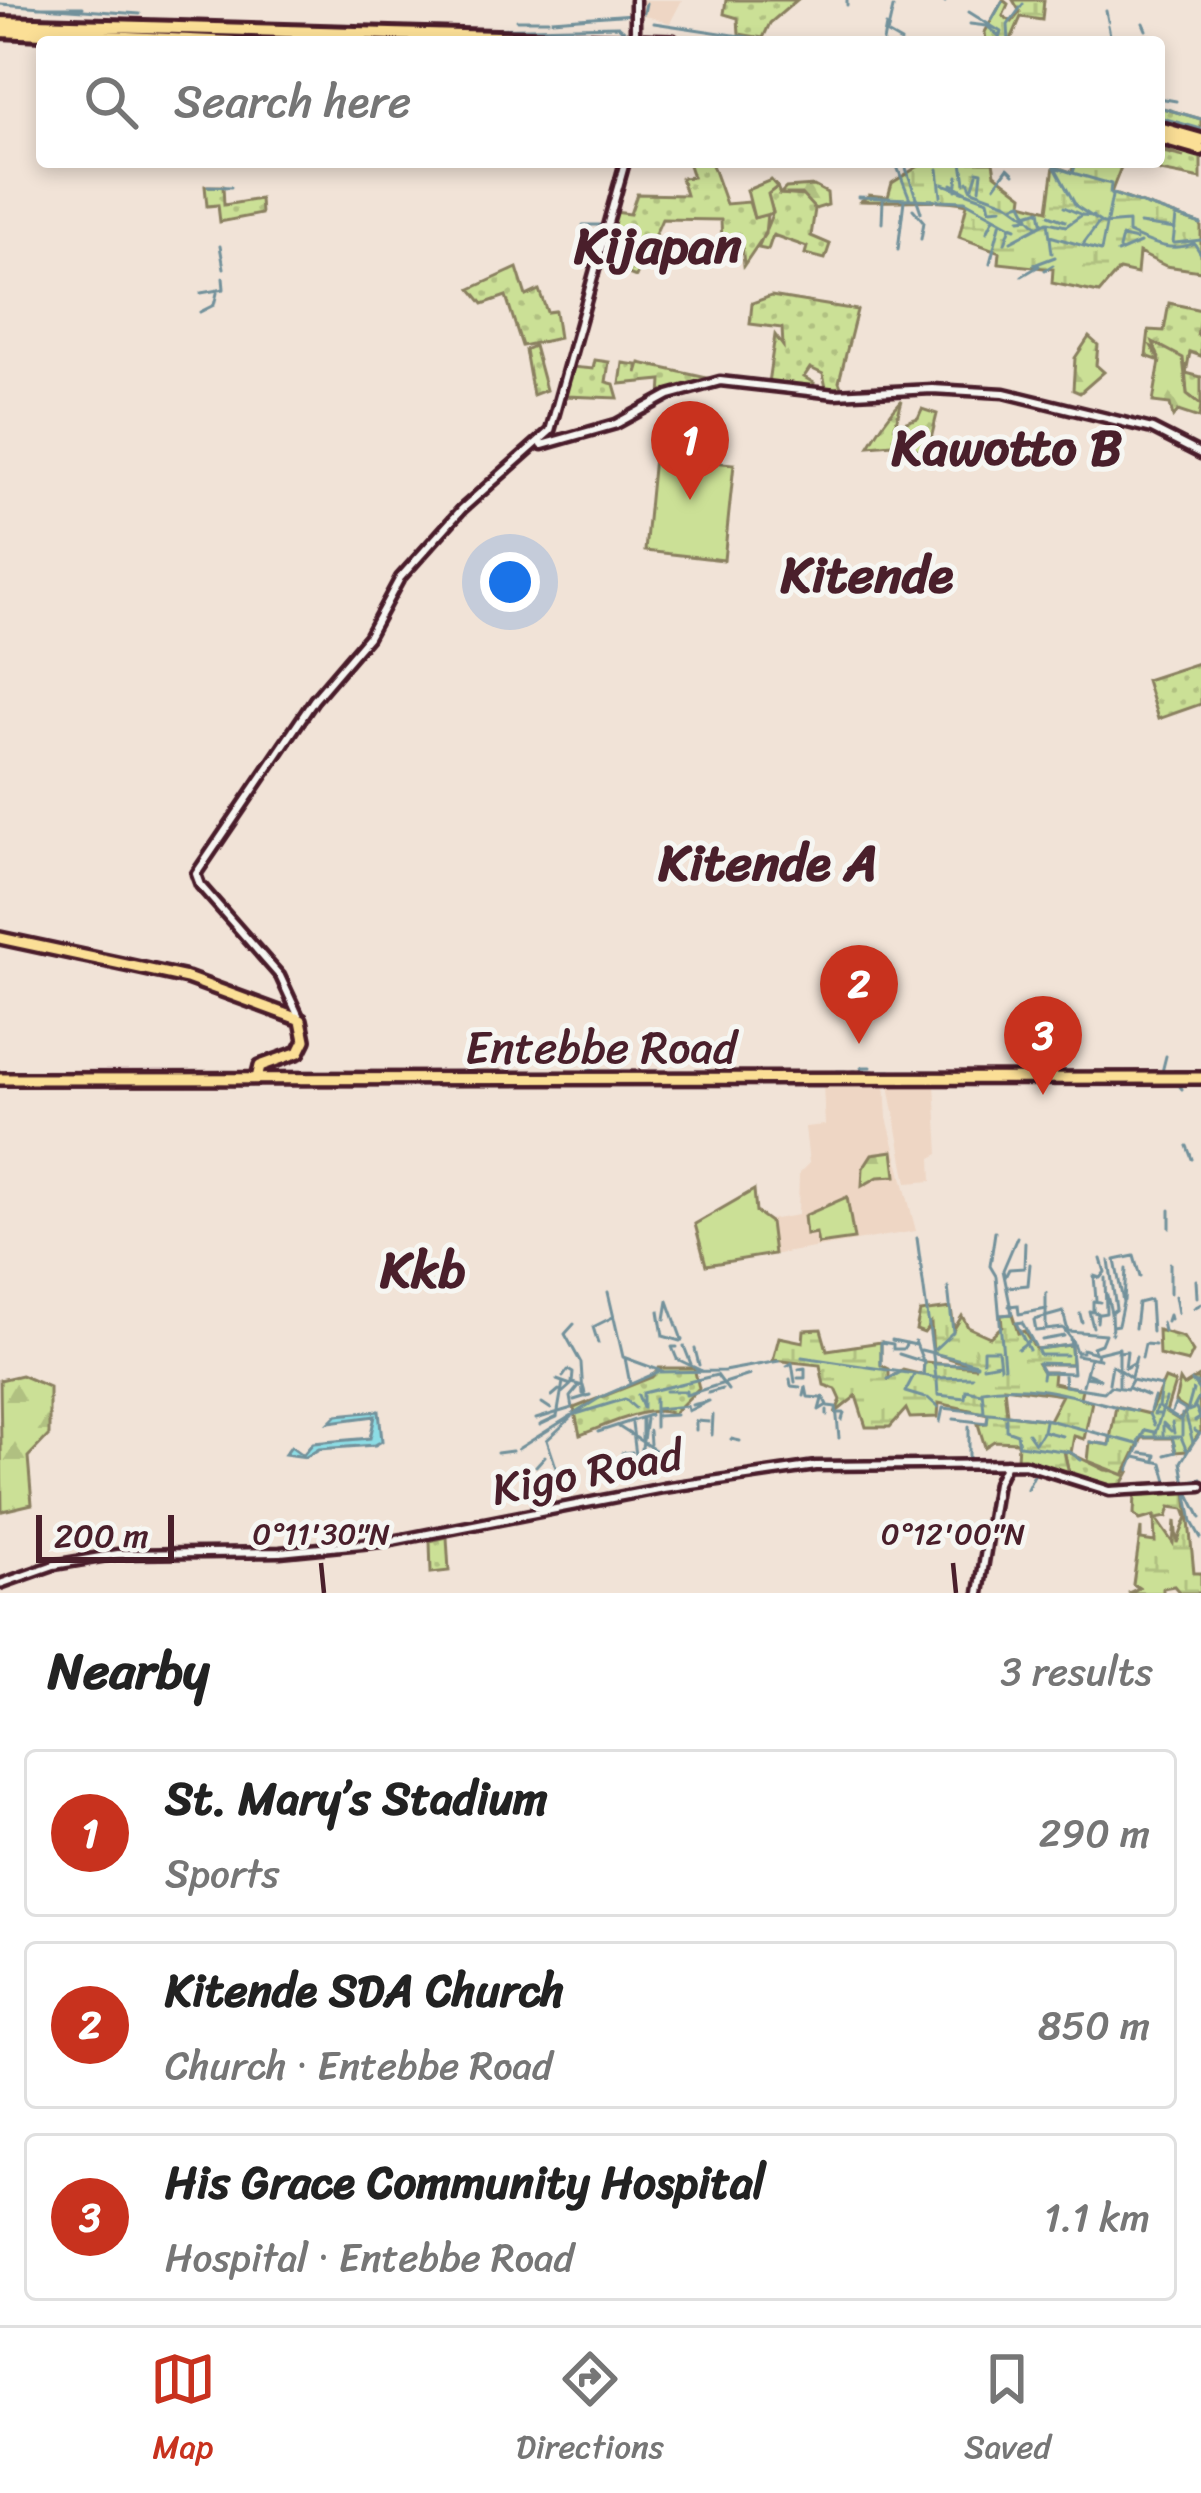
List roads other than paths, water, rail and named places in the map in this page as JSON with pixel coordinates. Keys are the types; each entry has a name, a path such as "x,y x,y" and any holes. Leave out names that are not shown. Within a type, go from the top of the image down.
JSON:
{"highway":[{"path":"0,27 139,36"},
{"path":"0,27 403,36"},
{"path":"1165,130 1201,140"},
{"path":"1165,139 1201,149"}],"main road":[{"path":"0,938 187,978 301,1020 305,1035 299,1052 260,1066 257,1078"},
{"name":"Entebbe Road","path":"0,1079 1201,1078"}],"street":[{"path":"635,0 635,36"},
{"path":"539,446 561,403 623,168"},
{"path":"301,1020 280,976 200,885 196,874 314,700 368,638 386,598 421,553 476,495 539,446 616,424 678,391 720,381 836,394 932,389 1004,393 1152,429 1201,454"},
{"name":"Kigo Road","path":"0,1584 54,1565 118,1554 280,1552 392,1541 743,1474 841,1464 1042,1467 1110,1491 1201,1486"},
{"path":"979,1593 993,1504 1006,1464"}],"water":[{"path":"379,1411 382,1441 375,1445 319,1449 306,1457 285,1454 291,1446 303,1455 313,1443 370,1438 375,1416 330,1422 337,1415"}],"waterway":[{"path":"847,0 847,5"},
{"path":"992,20 1002,2"},
{"path":"644,13 646,3"},
{"path":"0,4 140,14"},
{"path":"1009,36 1008,25 1023,4"},
{"path":"38,7 83,7"},
{"path":"890,36 887,34 893,8"},
{"path":"1106,11 1108,21"},
{"path":"969,12 1001,32 1000,36"},
{"path":"552,20 633,14"},
{"path":"517,20 548,20"},
{"path":"654,23 741,36"},
{"path":"1143,23 1146,30"},
{"path":"970,24 987,26 999,36"},
{"path":"1108,25 1110,35"},
{"path":"431,30 618,26 628,34"},
{"path":"884,36 886,26"},
{"path":"1165,99 1176,101"},
{"path":"1165,109 1201,119"},
{"path":"1165,119 1201,129"},
{"path":"1165,124 1201,134"},
{"path":"906,168 921,212"},
{"path":"963,168 965,183"},
{"path":"995,186 1008,168 1014,174"},
{"path":"1055,168 1076,206 1103,224 1128,222 1128,233 1168,247 1194,243 1201,254"},
{"path":"1058,168 1073,173"},
{"path":"1074,168 1073,173 1111,184 1110,193 1201,224"},
{"path":"898,169 910,199"},
{"path":"938,169 941,196"},
{"path":"977,171 982,172 980,189"},
{"path":"973,187 977,174"},
{"path":"956,190 958,176"},
{"path":"968,181 972,190 1008,203 1029,218"},
{"path":"943,184 988,200 990,209 1002,208"},
{"path":"952,184 971,194"},
{"path":"208,186 231,187"},
{"path":"1050,236 1101,251 1112,196"},
{"path":"858,197 965,201 1011,226"},
{"path":"882,223 883,200"},
{"path":"898,250 904,200"},
{"path":"1015,205 1022,203 1029,217"},
{"path":"1064,207 1082,215"},
{"path":"913,209 924,222 921,239"},
{"path":"1027,214 1040,210 1042,222"},
{"path":"1049,215 1065,221"},
{"path":"1052,253 1048,222 1066,226 1082,215 1093,216"},
{"path":"1173,243 1176,217"},
{"path":"987,232 994,218"},
{"path":"1020,219 1029,218 1038,227"},
{"path":"990,263 1001,221"},
{"path":"1011,241 1047,222"},
{"path":"1084,243 1098,224"},
{"path":"1140,224 1175,229"},
{"path":"583,225 605,225"},
{"path":"1005,243 1011,226 1016,228"},
{"path":"1119,249 1122,237 1136,240"},
{"path":"1175,243 1201,240"},
{"path":"1117,253 1140,243"},
{"path":"220,246 224,268"},
{"path":"1034,265 1055,257"},
{"path":"1045,270 1053,265"},
{"path":"1022,276 1039,266"},
{"path":"201,293 224,289 223,278"},
{"path":"200,312 214,305 217,293"},
{"path":"1122,1073 1162,1072 1166,1056"},
{"path":"203,1074 251,1074 255,1065"},
{"path":"861,1067 871,1067"},
{"path":"580,1074 591,1074 589,1069"},
{"path":"593,1069 595,1074 616,1073"},
{"path":"861,1070 874,1071"},
{"path":"837,1071 846,1071"},
{"path":"878,1071 890,1071"},
{"path":"1168,1071 1201,1073"},
{"path":"779,1073 825,1072"},
{"path":"895,1072 945,1073"},
{"path":"989,1072 1001,1072"},
{"path":"1007,1072 1015,1073"},
{"path":"1027,1072 1076,1072"},
{"path":"1105,1072 1118,1073"},
{"path":"0,1073 13,1073"},
{"path":"16,1073 21,1073"},
{"path":"24,1073 34,1073"},
{"path":"39,1073 93,1074"},
{"path":"97,1073 154,1073"},
{"path":"158,1073 199,1074"},
{"path":"262,1073 327,1074"},
{"path":"329,1073 348,1073"},
{"path":"507,1073 524,1074"},
{"path":"620,1074 641,1073"},
{"path":"652,1073 665,1073"},
{"path":"721,1073 774,1073"},
{"path":"949,1073 962,1073"},
{"path":"974,1073 984,1073"},
{"path":"1082,1073 1090,1073"},
{"path":"1095,1073 1102,1073"},
{"path":"671,1074 687,1074"},
{"path":"1178,1084 1182,1089"},
{"path":"1187,1146 1192,1159"},
{"path":"1170,1210 1170,1228"},
{"path":"995,1232 990,1266 996,1276 1004,1367"},
{"path":"1001,1315 1012,1314 1003,1270 1017,1237"},
{"path":"899,1354 924,1362 923,1375 936,1378 917,1238"},
{"path":"1005,1277 1009,1269 1024,1268 1025,1242"},
{"path":"1112,1326 1118,1325 1123,1302 1115,1260 1134,1256 1140,1277"},
{"path":"1096,1300 1094,1276 1100,1278 1105,1272 1101,1259"},
{"path":"1109,1261 1116,1309 1111,1313 1112,1334"},
{"path":"1170,1263 1170,1293"},
{"path":"1008,1287 1028,1285 1030,1264"},
{"path":"1124,1301 1126,1269"},
{"path":"1100,1314 1106,1313 1105,1278"},
{"path":"1196,1280 1197,1297"},
{"path":"935,1349 953,1332 948,1287"},
{"path":"608,1292 623,1357 664,1372"},
{"path":"1046,1293 1046,1328"},
{"path":"1107,1295 1111,1313"},
{"path":"1175,1296 1178,1313"},
{"path":"1135,1328 1138,1303 1150,1300 1152,1332"},
{"path":"665,1319 668,1301 682,1340"},
{"path":"1093,1311 1093,1301 1100,1302"},
{"path":"1194,1308 1201,1304"},
{"path":"1009,1306 1018,1305 1019,1314 1047,1309"},
{"path":"659,1311 663,1336 680,1341"},
{"path":"1093,1327 1089,1311 1098,1313 1097,1322"},
{"path":"1042,1378 1043,1372 1073,1373 1070,1337 1063,1328 1036,1331 1034,1320 1063,1312 1068,1331 1105,1334"},
{"path":"1080,1314 1082,1322"},
{"path":"1167,1321 1169,1315 1170,1319"},
{"path":"598,1343 593,1327 613,1317"},
{"path":"1022,1322 1016,1323 1029,1350"},
{"path":"1162,1322 1164,1331"},
{"path":"574,1324 565,1334 581,1363 583,1394"},
{"path":"1023,1324 1035,1346"},
{"path":"1095,1352 1093,1347 1101,1344 1105,1334"},
{"path":"1042,1340 1064,1336"},
{"path":"892,1340 916,1345"},
{"path":"1018,1349 1030,1340"},
{"path":"1072,1340 1076,1352 1082,1352"},
{"path":"915,1341 923,1361"},
{"path":"881,1364 881,1342 893,1344 893,1349 903,1349 907,1343"},
{"path":"1142,1358 1145,1344 1155,1345"},
{"path":"1040,1355 1037,1349 1069,1345"},
{"path":"684,1346 691,1364"},
{"path":"677,1347 672,1347 677,1359 702,1371"},
{"path":"1097,1358 1098,1353 1119,1348 1119,1385"},
{"path":"695,1349 699,1365"},
{"path":"1082,1349 1096,1353"},
{"path":"921,1350 977,1364"},
{"path":"983,1361 983,1350 998,1350 1000,1367"},
{"path":"1118,1352 1127,1351 1125,1368 1135,1362"},
{"path":"1040,1355 1066,1355"},
{"path":"1076,1355 1100,1359"},
{"path":"802,1357 921,1375"},
{"path":"1131,1377 1136,1357"},
{"path":"625,1358 630,1384"},
{"path":"1083,1385 1090,1358"},
{"path":"518,1449 601,1397 658,1372 724,1371 779,1361"},
{"path":"787,1366 792,1363 795,1382"},
{"path":"983,1366 999,1363"},
{"path":"1043,1372 1038,1363 1070,1364"},
{"path":"936,1364 977,1365"},
{"path":"1109,1383 1112,1365 1131,1378"},
{"path":"798,1378 805,1378 805,1368 799,1369"},
{"path":"563,1377 568,1370 573,1373 572,1383 583,1386 586,1397"},
{"path":"888,1379 901,1372"},
{"path":"1085,1377 1100,1379 1086,1373"},
{"path":"638,1395 643,1408 643,1393 717,1375 728,1390"},
{"path":"666,1391 686,1391 686,1395 750,1375"},
{"path":"914,1375 905,1392 925,1398"},
{"path":"1064,1375 1065,1386 1104,1392 1110,1386 1127,1389 1132,1380 1161,1386 1158,1407 1180,1420"},
{"path":"936,1378 972,1377"},
{"path":"790,1379 791,1386 800,1387"},
{"path":"557,1380 571,1385 562,1393"},
{"path":"937,1380 938,1395 965,1398 966,1390 981,1393"},
{"path":"1201,1385 1192,1381 1201,1393"},
{"path":"540,1425 557,1417 563,1382"},
{"path":"536,1419 572,1408 570,1397 579,1386"},
{"path":"804,1396 806,1387 808,1397 820,1398"},
{"path":"984,1411 982,1390 1001,1388 1060,1393 1136,1411"},
{"path":"1129,1388 1148,1396"},
{"path":"708,1393 722,1389"},
{"path":"552,1396 559,1390"},
{"path":"1188,1408 1193,1390"},
{"path":"1201,1394 1193,1409 1185,1412 1193,1443 1181,1462 1192,1522 1201,1538"},
{"path":"574,1400 590,1395"},
{"path":"823,1397 827,1405 819,1410 822,1399 823,1397"},
{"path":"1150,1411 1154,1397"},
{"path":"928,1398 938,1407"},
{"path":"573,1415 625,1399 635,1408"},
{"path":"655,1399 655,1427"},
{"path":"1156,1408 1154,1414 1161,1414 1166,1399"},
{"path":"656,1409 687,1406 688,1411 709,1401 692,1405"},
{"path":"542,1403 551,1409"},
{"path":"1172,1412 1175,1404 1185,1410"},
{"path":"828,1406 836,1407 839,1438"},
{"path":"940,1422 943,1408 1045,1419 1137,1444 1145,1430 1154,1432"},
{"path":"1195,1421 1200,1418 1196,1408"},
{"path":"827,1410 827,1415"},
{"path":"837,1413 844,1413 842,1420"},
{"path":"1149,1414 1154,1425"},
{"path":"1155,1434 1161,1414"},
{"path":"1182,1414 1182,1435"},
{"path":"598,1432 650,1415"},
{"path":"655,1416 676,1415"},
{"path":"712,1435 713,1415"},
{"path":"954,1419 987,1423 988,1415"},
{"path":"556,1467 547,1440 572,1417"},
{"path":"1006,1418 1006,1430 1017,1434 1019,1445 1070,1452 1081,1460"},
{"path":"641,1448 641,1455 646,1419"},
{"path":"642,1420 642,1439"},
{"path":"696,1430 696,1421 709,1422"},
{"path":"1045,1421 1043,1431 1062,1436"},
{"path":"1163,1435 1163,1423 1171,1431"},
{"path":"1172,1423 1174,1433"},
{"path":"632,1424 637,1463"},
{"path":"969,1426 969,1458"},
{"path":"619,1427 658,1452"},
{"path":"1194,1430 1200,1434 1195,1441"},
{"path":"649,1431 650,1444"},
{"path":"1028,1433 1035,1443 1042,1432"},
{"path":"1090,1442 1110,1445 1111,1437"},
{"path":"1142,1437 1181,1437 1186,1449"},
{"path":"731,1439 740,1441"},
{"path":"1165,1455 1176,1452 1173,1440"},
{"path":"1129,1470 1140,1444"},
{"path":"497,1453 512,1451"},
{"path":"622,1453 632,1452"},
{"path":"1141,1453 1156,1455 1155,1461"},
{"path":"536,1466 545,1456"},
{"path":"1135,1457 1162,1463 1168,1485"},
{"path":"995,1478 996,1466"},
{"path":"998,1501 1007,1470 1031,1469"},
{"path":"1027,1489 1036,1471"},
{"path":"1187,1481 1201,1479"},
{"path":"1170,1493 1185,1492"},
{"path":"1188,1492 1201,1518"},
{"path":"995,1517 998,1505"},
{"path":"991,1551 995,1522"},
{"path":"982,1593 990,1556"}],"place":[{"name":"St. Mary’s Stadium","path":"690,500"},
{"name":"Kitende SDA Church","path":"859,1044"},
{"name":"His Grace Community Hospital","path":"1043,1095"}],"district":[{"name":"Kijapan","path":"658,245"},
{"name":"Kawotto B","path":"1007,447"},
{"name":"Kitende","path":"867,574"},
{"name":"Kitende A","path":"768,862"},
{"name":"Kkb","path":"423,1269"}]}
